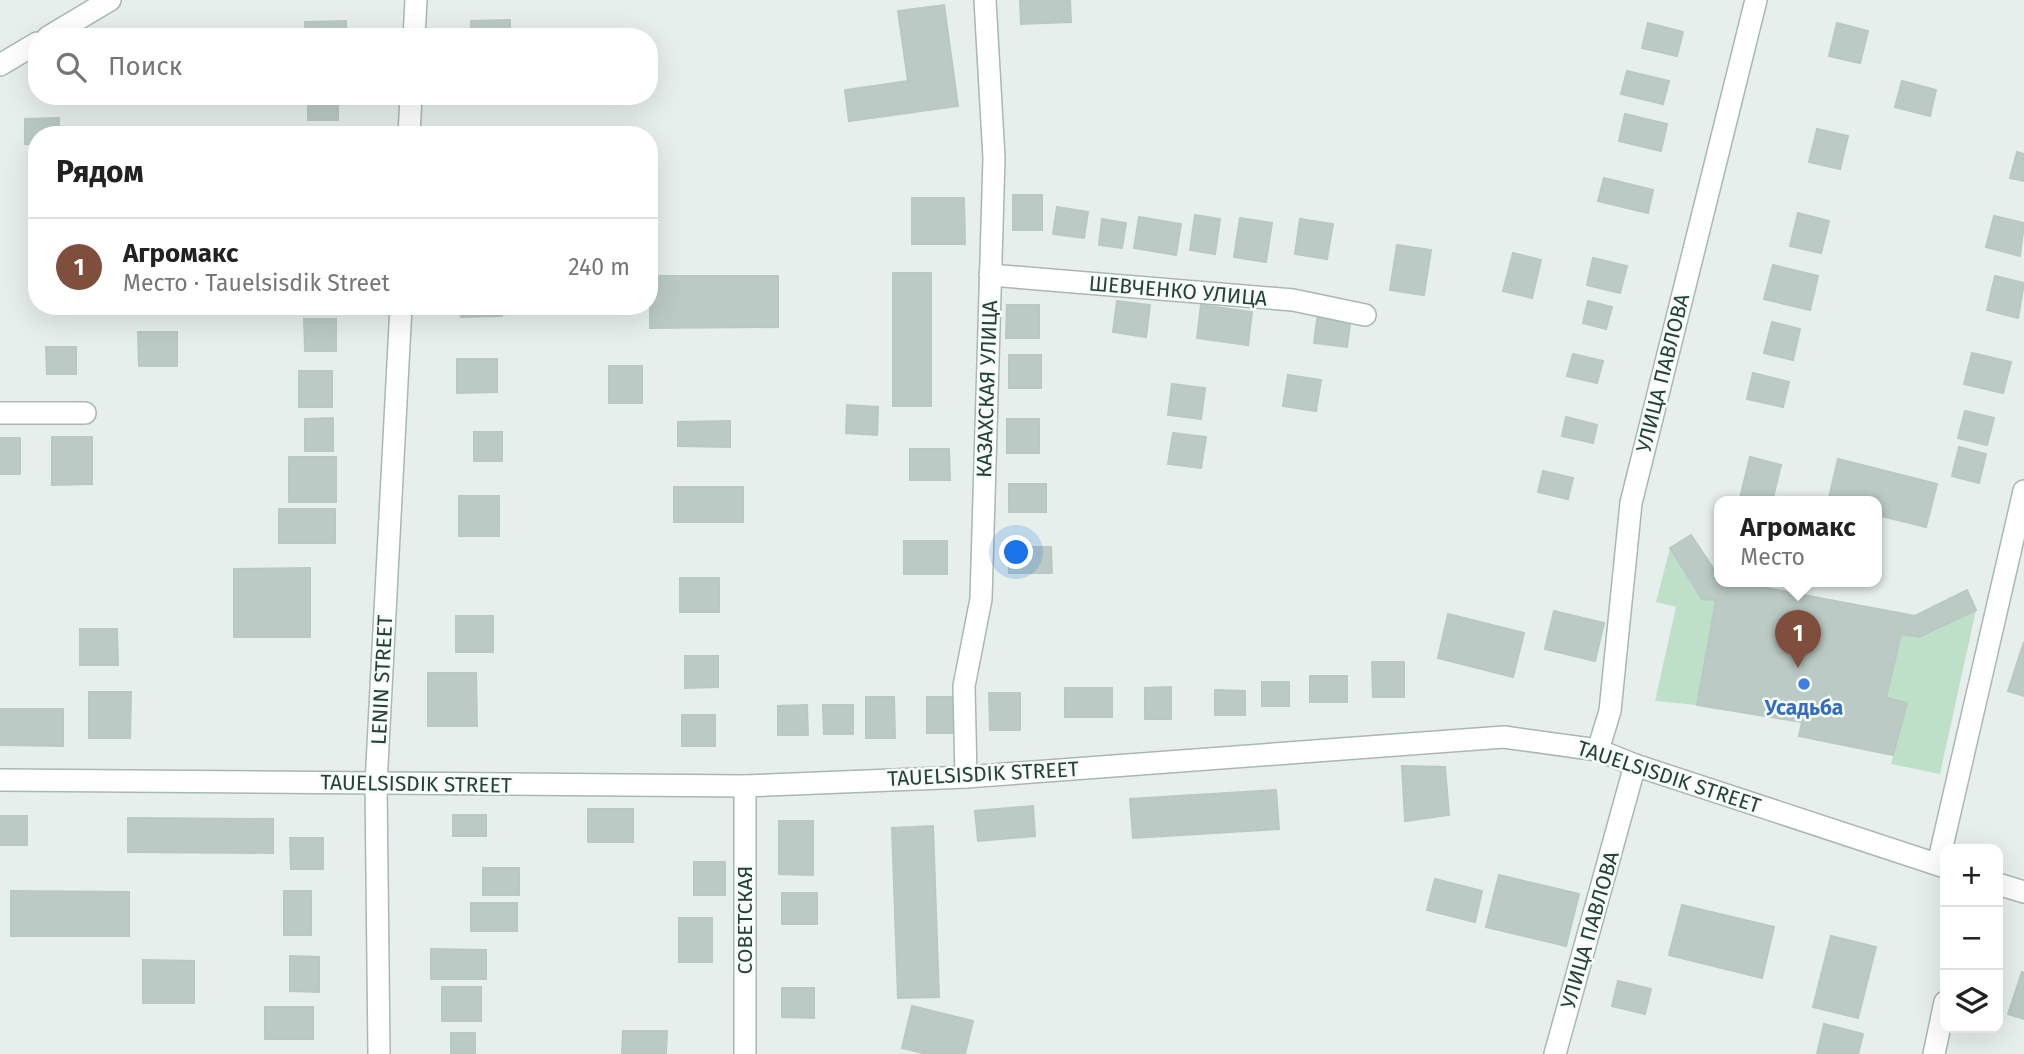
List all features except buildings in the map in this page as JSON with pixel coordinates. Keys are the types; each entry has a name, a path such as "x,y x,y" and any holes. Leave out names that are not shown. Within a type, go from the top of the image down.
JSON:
{"street":[{"path":"63,28 110,0"},
{"path":"414,28 416,0"},
{"name":"КАЗАХСКАЯ УЛИЦА","path":"966,777 964,686 981,599 994,158 985,0"},
{"name":"УЛИЦА ПАВЛОВА","path":"1598,750 1610,711 1631,503 1756,0"},
{"path":"0,65 28,48"},
{"path":"409,126 411,105"},
{"name":"ШЕВЧЕНКО УЛИЦА","path":"990,275 1293,300 1365,315"},
{"name":"LENIN STREET","path":"379,1054 376,784 401,315"},
{"path":"0,413 85,413"},
{"path":"1947,844 2024,491"},
{"name":"TAUELSISDIK STREET","path":"0,780 744,786 966,777 1504,737 1598,750 1635,765 1940,865"},
{"name":"УЛИЦА ПАВЛОВА","path":"1555,1054 1635,765"},
{"name":"СОВЕТСКАЯ","path":"744,786 745,1054"},
{"path":"2003,886 2024,892"},
{"path":"1934,1054 1940,1026"}],"green space":[{"path":"1670,548 1716,600 1697,705 1655,701 1676,607 1656,602"},
{"path":"1976,610 1940,774 1891,764 1906,703 1886,698 1901,634 1920,637"}],"place":[{"name":"Агромакс","path":"1798,668"},
{"name":"Усадьба","path":"1804,684"}]}
